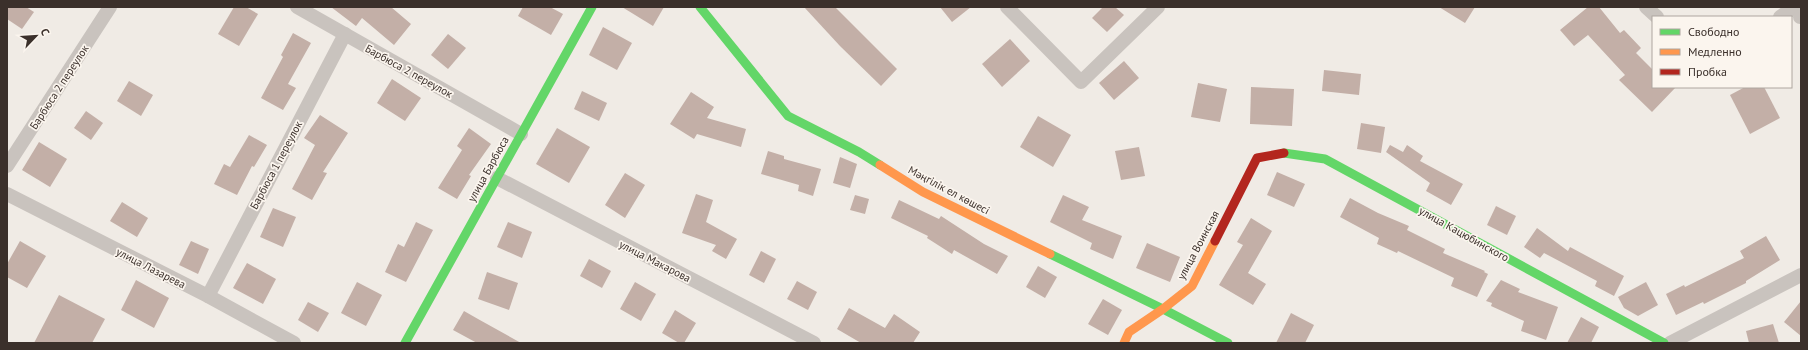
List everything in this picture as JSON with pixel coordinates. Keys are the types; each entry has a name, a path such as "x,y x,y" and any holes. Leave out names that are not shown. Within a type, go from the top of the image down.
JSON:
{"street":[{"name":"Барбюса 2 переулок","path":"7,166 110,7"},
{"name":"Барбюса 2 переулок","path":"297,7 522,134"},
{"name":"улица Барбюса","path":"405,343 592,7"},
{"name":"Мәңгілік ел көшесі","path":"700,7 788,116 859,152 923,192 1163,309 1228,343"},
{"path":"1007,7 1081,82 1158,7"},
{"path":"1646,7 1656,16"},
{"path":"1784,16 1797,13"},
{"name":"Барбюса 1 переулок","path":"208,296 345,34"},
{"name":"улица Кацюбинского","path":"1257,158 1281,152 1325,159 1664,343"},
{"name":"улица Воинская","path":"1124,343 1130,332 1192,286 1257,158"},
{"name":"улица Макарова","path":"497,178 814,343"},
{"name":"улица Лазарева","path":"7,194 208,296 294,343"},
{"path":"1670,343 1801,275"}],"building":[{"path":"7,7 26,7 34,12 22,29 7,19"},
{"path":"234,7 246,7 258,14 239,46 218,34"},
{"path":"331,7 391,7 411,24 394,45 362,18 356,26"},
{"path":"523,7 550,7 563,14 551,35 518,16"},
{"path":"622,7 664,7 653,26"},
{"path":"804,7 835,7 897,69 881,86 840,46"},
{"path":"940,7 971,7 952,22"},
{"path":"1103,7 1115,7 1124,15 1107,32 1092,18"},
{"path":"1439,7 1475,7 1465,23"},
{"path":"1588,7 1599,7 1620,33 1624,30 1641,48 1636,53 1652,69 1652,88 1675,88 1652,112 1619,80 1625,75 1588,35 1574,46 1560,30"},
{"path":"603,27 632,43 617,70 589,55"},
{"path":"293,33 311,43 288,84 296,88 283,110 261,98 283,57 281,55"},
{"path":"448,34 466,48 448,69 431,55"},
{"path":"1010,39 1030,61 1002,87 982,64"},
{"path":"1124,61 1139,78 1114,100 1099,83"},
{"path":"1324,70 1361,74 1359,95 1322,91"},
{"path":"392,79 421,98 405,121 377,103"},
{"path":"129,81 153,95 141,116 117,101"},
{"path":"1198,83 1227,89 1220,122 1191,117"},
{"path":"1251,87 1294,89 1292,126 1250,124"},
{"path":"1743,88 1765,88 1780,118 1750,134 1730,95"},
{"path":"582,91 607,103 599,121 574,109"},
{"path":"691,92 714,107 707,118 746,129 741,147 697,134 694,139 670,124"},
{"path":"86,111 103,123 91,140 74,128"},
{"path":"320,115 348,133 323,172 327,173 312,200 292,189 315,145 304,138"},
{"path":"1038,116 1071,135 1053,167 1020,147"},
{"path":"1361,123 1385,127 1381,153 1357,149"},
{"path":"469,128 491,144 469,175 471,176 457,199 438,188 462,150 457,146"},
{"path":"557,128 590,147 569,183 536,164"},
{"path":"249,135 267,145 254,167 252,166 237,195 214,184 224,164 230,167"},
{"path":"39,142 67,159 50,187 22,170"},
{"path":"1390,145 1403,152 1407,145 1423,156 1420,161 1463,184 1451,205 1426,191 1430,183 1386,152"},
{"path":"1139,147 1145,176 1121,180 1115,151"},
{"path":"768,151 784,156 784,159 821,169 813,196 798,191 799,185 761,174"},
{"path":"840,157 857,164 850,188 833,183"},
{"path":"1277,172 1305,184 1294,207 1267,195"},
{"path":"625,173 645,185 625,218 605,205"},
{"path":"696,194 713,200 706,222 737,239 726,259 712,251 716,245 682,233"},
{"path":"855,195 869,199 865,214 850,210"},
{"path":"1063,195 1089,207 1082,220 1122,236 1113,259 1090,249 1092,243 1050,222"},
{"path":"1350,198 1378,213 1409,226 1407,230 1445,249 1443,253 1485,271 1484,272 1488,274 1477,297 1451,286 1454,278 1398,251 1397,253 1377,244 1379,238 1340,217"},
{"path":"899,200 939,219 941,216 984,244 1008,256 997,274 954,250 952,254 927,238 928,236 891,218"},
{"path":"122,202 148,218 137,237 110,221"},
{"path":"1496,206 1516,216 1507,235 1487,225"},
{"path":"273,208 296,217 283,247 260,237"},
{"path":"1251,218 1272,231 1248,273 1266,284 1253,305 1219,285 1243,245 1237,242"},
{"path":"416,222 433,230 406,282 385,272 398,244 404,247"},
{"path":"508,222 532,232 522,258 497,247"},
{"path":"1537,228 1568,251 1570,247 1624,276 1614,296 1595,286 1597,281 1544,253 1540,258 1524,247"},
{"path":"1766,236 1780,260 1746,281 1746,283 1704,304 1703,302 1676,315 1666,294 1684,285 1685,287 1744,258 1740,251"},
{"path":"20,241 46,256 27,288 7,277 7,264"},
{"path":"191,241 209,249 198,274 179,265"},
{"path":"1147,243 1180,257 1170,282 1136,268"},
{"path":"761,251 776,259 764,283 749,275"},
{"path":"589,259 611,271 602,288 580,276"},
{"path":"247,263 276,279 263,304 233,288"},
{"path":"1038,266 1057,277 1045,298 1026,287"},
{"path":"487,272 518,283 509,310 478,299"},
{"path":"136,280 169,298 154,328 121,310"},
{"path":"1501,280 1520,289 1518,292 1558,307 1546,340 1521,331 1524,321 1491,306 1492,303 1486,301"},
{"path":"797,281 817,292 808,310 787,299"},
{"path":"357,282 382,295 366,326 341,313"},
{"path":"635,282 656,294 641,321 620,309"},
{"path":"1646,282 1658,305 1638,316 1624,308 1618,297"},
{"path":"59,295 105,319 92,343 34,343"},
{"path":"1103,299 1122,310 1108,335 1088,324"},
{"path":"1801,301 1801,336 1784,322"},
{"path":"308,302 329,313 318,332 298,320"},
{"path":"849,308 885,328 894,314 920,332 913,343 861,343 837,329"},
{"path":"675,310 696,323 684,343 679,343 662,333"},
{"path":"464,311 521,343 477,343 453,330"},
{"path":"1291,313 1314,325 1305,343 1276,343"},
{"path":"1581,317 1599,327 1591,343 1567,343"},
{"path":"1773,324 1779,343 1749,343 1746,331"}],"traffic: fast":[{"path":"405,343 592,7"},
{"path":"700,7 788,116 859,152 880,165"},
{"path":"1284,153 1325,159 1664,343"},
{"path":"1050,254 1163,309 1228,343"}],"traffic: slow":[{"path":"880,165 923,192 1050,254"},
{"path":"1124,343 1129,332 1163,309 1192,286 1215,241"}],"traffic: jam":[{"path":"1215,241 1257,158 1284,153"}]}
